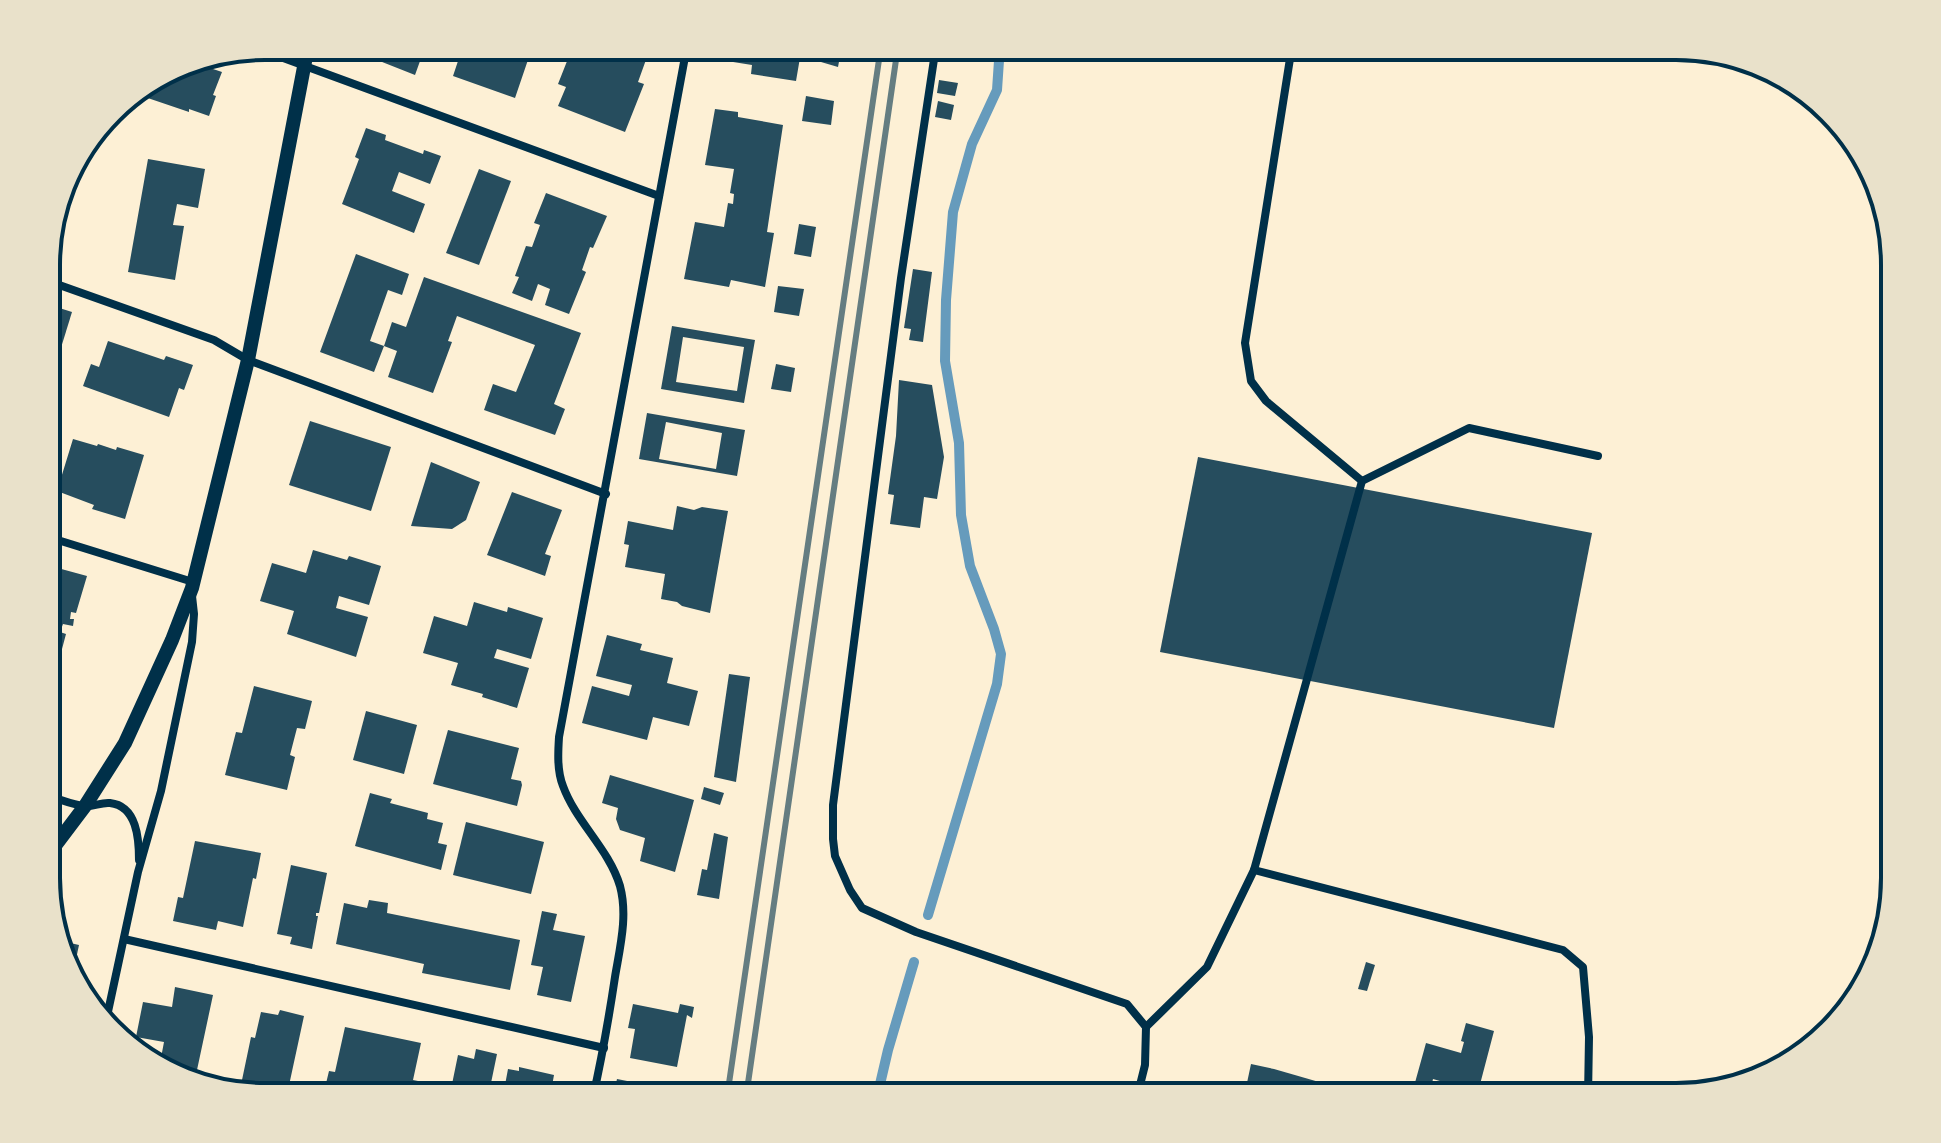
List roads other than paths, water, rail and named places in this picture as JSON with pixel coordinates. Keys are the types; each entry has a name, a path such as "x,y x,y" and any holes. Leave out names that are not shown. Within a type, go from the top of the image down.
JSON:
{"street":[{"path":"291,60 659,196"},
{"path":"60,839 125,743 156,678 192,585 248,360 306,60"},
{"path":"596,1083 623,930 624,904 619,883 605,855 564,788 558,748 684,60"},
{"path":"934,60 901,278 833,805 835,856 862,908 916,932 1127,1004 1146,1027 1145,1065 1140,1083"},
{"path":"1290,60 1245,343 1251,381 1266,401 1362,481"},
{"path":"60,285 214,340 248,360 606,494"},
{"path":"1146,1027 1207,967 1254,870 1362,481 1469,428 1598,456"},
{"path":"60,541 192,585"},
{"path":"108,1010 138,872 161,791 192,642 192,585"},
{"path":"60,799 85,806 108,803 127,813 134,822 138,837 138,872"},
{"path":"1254,870 1563,950 1583,967 1589,1037 1588,1083"},
{"path":"124,939 604,1048"}],"waterway":[{"path":"928,915 997,684 1001,654 970,566 961,515 959,443 945,361 953,212 972,144 997,90 999,60"},
{"path":"880,1083 914,962"}],"railway":[{"path":"729,1083 879,60"},
{"path":"748,1083 896,60"}]}
